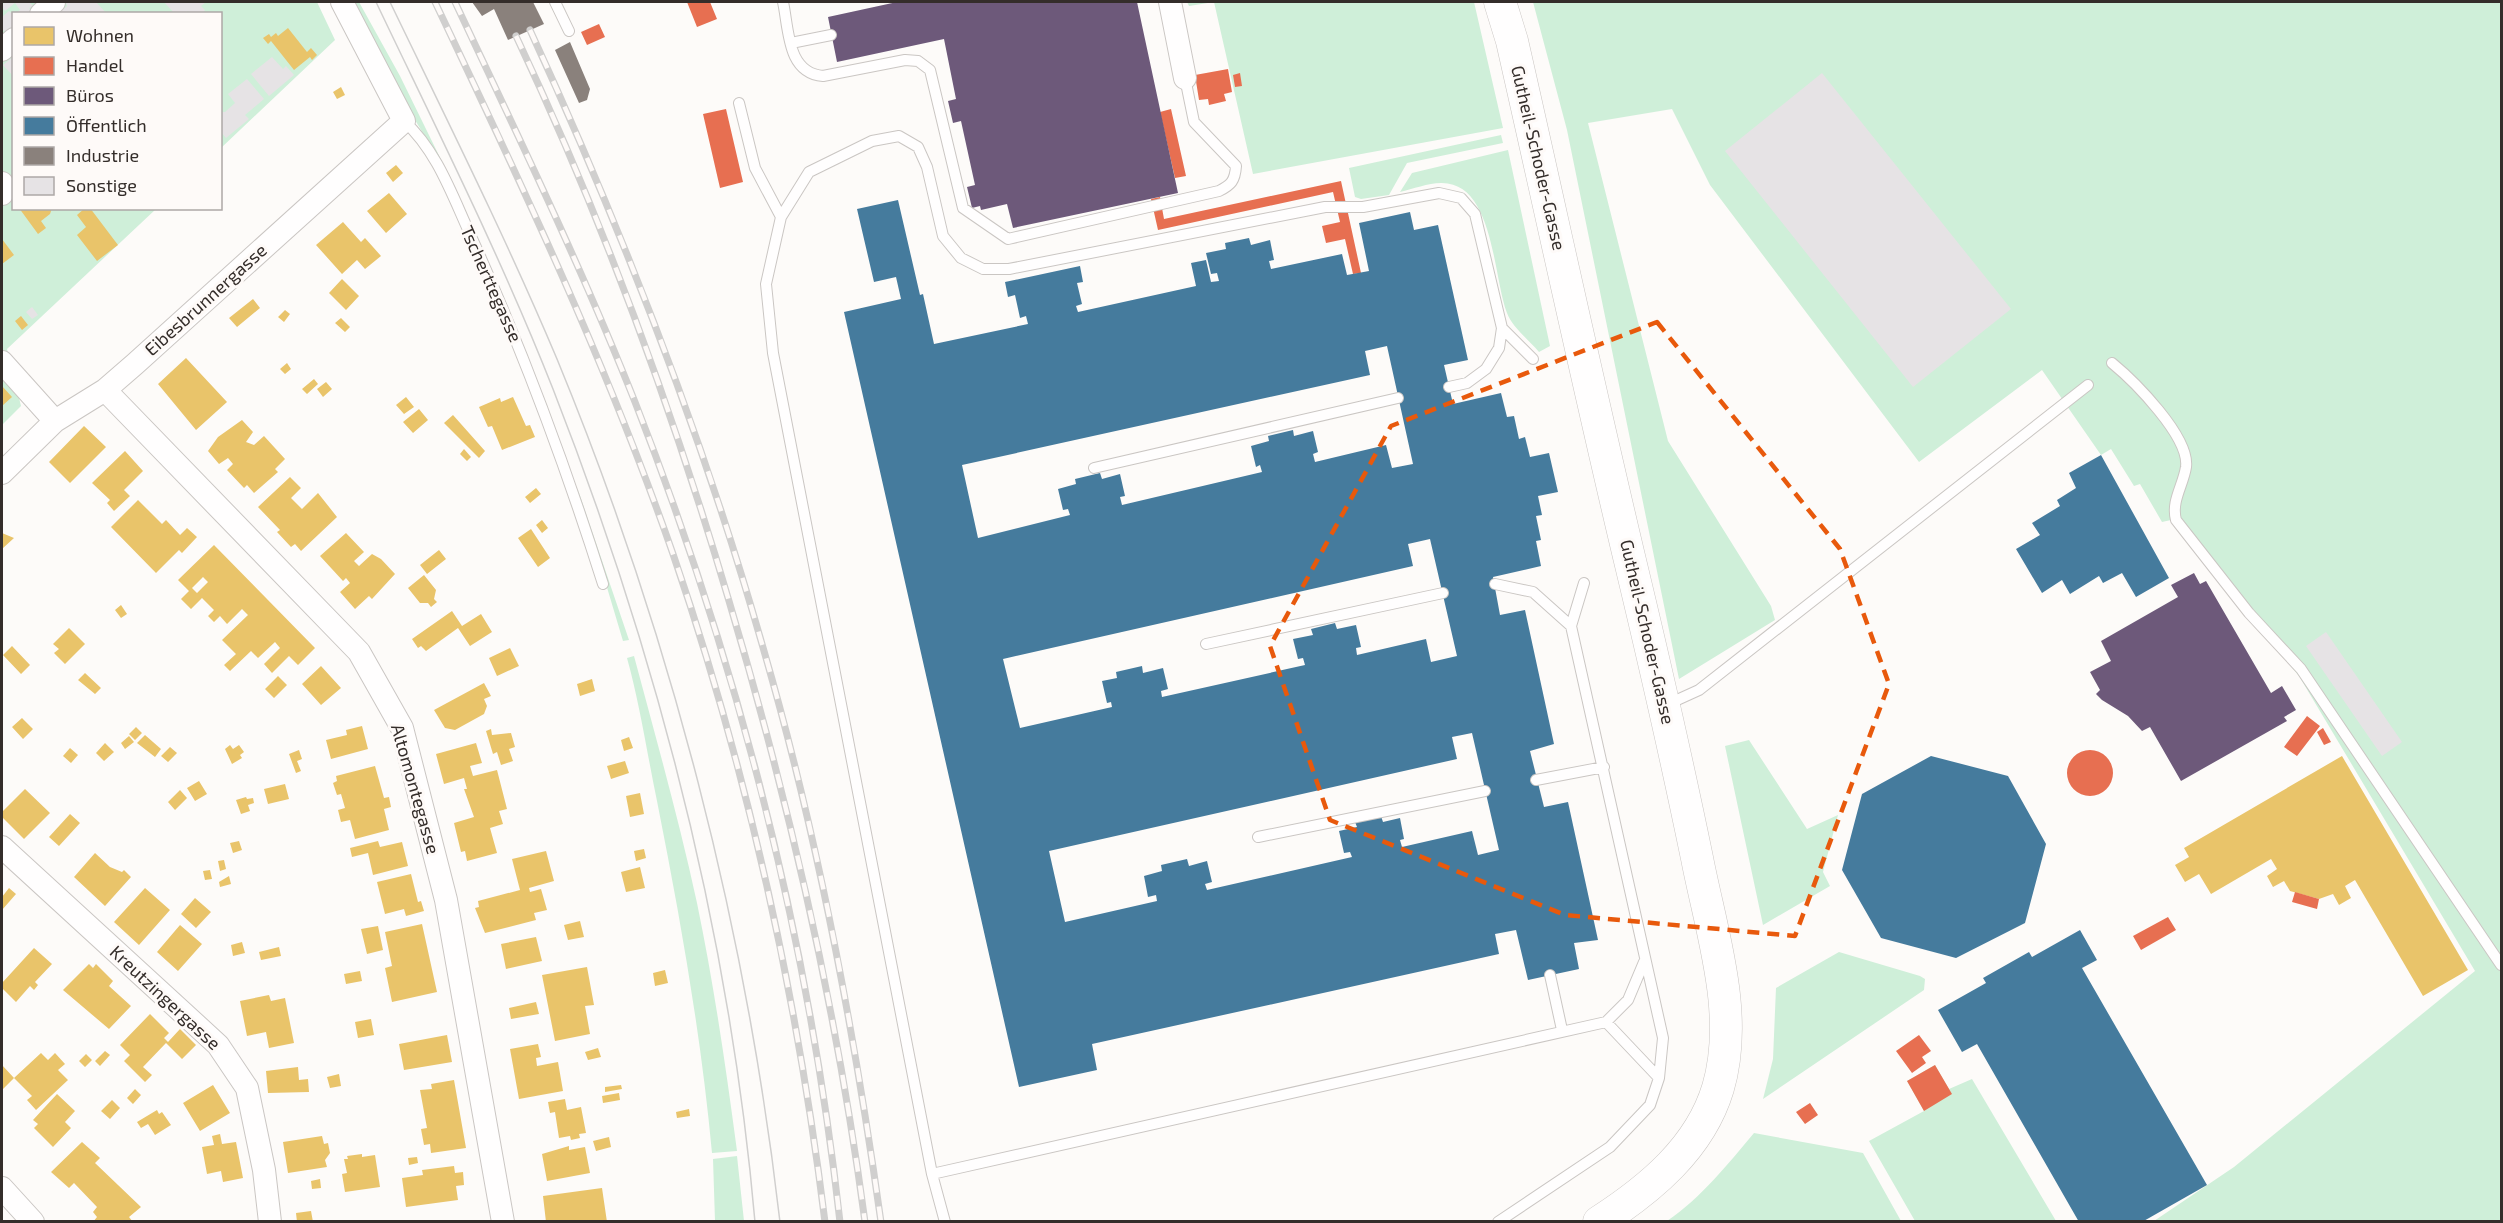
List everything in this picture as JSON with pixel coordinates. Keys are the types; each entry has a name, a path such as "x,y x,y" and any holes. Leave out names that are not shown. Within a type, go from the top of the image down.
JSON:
{"street":[{"name":"Tscherttegasse","path":"342,2 404,121"},
{"path":"1170,2 1185,78"},
{"name":"Gutheil-Schoder-Gasse","path":"1500,2 1512,41 1665,705 1722,980 1726,1044 1718,1088 1699,1131 1665,1172 1623,1206 1599,1221"},
{"name":"Eibesbrunnergasse","path":"2,473 55,421 105,390 404,121"},
{"path":"2,183 2,194"},
{"path":"2,362 55,421"},
{"name":"Altomontegasse","path":"105,390 359,652 402,728 446,900 503,1221"},
{"name":"Kreutzingergasse","path":"2,847 218,1045 247,1088 264,1170 270,1221"},
{"path":"2,1188 33,1221"}],"lane":[{"path":"555,2 569,31"},
{"path":"783,2 794,60 803,70 813,75 823,76 905,60 918,61 930,70 963,208 1008,239 1219,191 1230,185 1235,178 1236,166 1194,122 1185,78"},
{"path":"791,43 831,35"},
{"path":"739,103 755,168 781,217"},
{"name":"Tscherttegasse","path":"404,121 423,140 436,162 500,301 551,428 603,584"},
{"path":"945,1221 933,1174 773,352 766,284 781,217 809,172 872,141 899,136 918,147 943,236 960,258 990,270 1009,269 1325,207 1363,207 1439,193 1461,198 1475,214 1502,328 1499,348 1486,369 1467,383 1449,387"},
{"path":"1502,328 1533,360"},
{"path":"2112,363 2150,399 2182,446 2186,467 2173,508 2175,520 2249,613 2301,669 2501,965"},
{"path":"1665,705 1699,690 2088,385"},
{"path":"1094,468 1398,398"},
{"path":"1498,1221 1610,1147 1650,1105 1659,1078 1663,1038 1644,962 1604,767 1571,626 1584,583"},
{"path":"1495,584 1533,592 1571,626"},
{"path":"1206,644 1443,593"},
{"path":"1536,780 1604,767"},
{"path":"1258,837 1485,791"},
{"path":"933,1174 1562,1030 1606,1022 1628,1000 1644,962"},
{"path":"1550,975 1562,1030"},
{"path":"1606,1022 1659,1078"}],"highlighted area":[{"path":"1657,322 1840,549 1889,684 1795,936 1565,915 1330,820 1270,646 1391,426"}],"green space":[{"path":"2,2 317,2 335,40 222,147 222,12 12,12 12,210 155,210 7,349 21,406 2,425"},
{"path":"355,2 359,2 400,76 450,178 412,115"},
{"path":"1187,2 1214,2 1189,6"},
{"path":"1214,2 1474,2 1503,128 1253,174"},
{"path":"1533,2 2501,2 2501,1221 2154,1221 2234,1167 2475,971 2299,676 2171,520 2162,522 2140,484 2134,486 2111,449 2101,455 2042,370 1919,462 1710,185 1672,109 1588,123 1668,441 1771,606 1775,620 1679,679 1567,130"},
{"path":"1501,135 1503,143 1407,163 1389,195 1361,199 1355,197 1349,168"},
{"path":"1508,150 1550,346 1539,352 1509,318 1502,297 1489,234 1472,198 1458,187 1441,183 1400,192 1412,173"},
{"path":"577,487 629,640 623,641"},
{"path":"634,656 697,903 719,1027 737,1151 712,1153 702,1064 682,932 640,711 627,658"},
{"path":"1749,740 1807,829 1838,815 1823,872 1830,886 1763,925 1725,746"},
{"path":"1839,952 1920,976 1925,979 1924,990 1763,1099 1773,1059 1776,988"},
{"path":"1935,1065 1949,1089 1972,1079 2056,1221 1915,1221 1869,1141 1924,1111 1907,1081"},
{"path":"1754,1133 1863,1153 1901,1221 1667,1221 1703,1191"},
{"path":"737,1156 744,1221 715,1221 713,1159"}],"building: Wohnen":[{"path":"288,28 307,52 311,48 317,55 312,60 310,57 294,70 271,41 268,44 263,38 269,34 271,37 276,33 278,36"},
{"path":"341,87 345,95 337,99 333,92"},
{"path":"396,165 403,173 393,182 386,173"},
{"path":"389,193 407,214 386,233 367,211"},
{"path":"20,210 51,210 41,221 46,228 38,234"},
{"path":"83,210 92,210 118,245 97,261 77,235 86,227 77,215"},
{"path":"343,222 361,242 365,238 381,256 365,269 357,260 342,274 316,245"},
{"path":"2,239 14,255 2,264"},
{"path":"342,279 359,296 346,310 329,293"},
{"path":"253,299 260,308 237,327 229,318"},
{"path":"285,310 290,314 284,322 278,317"},
{"path":"21,316 28,325 22,330 15,321"},
{"path":"341,318 350,327 345,332 335,323"},
{"path":"186,358 227,402 196,430 158,384"},
{"path":"287,363 291,369 285,374 280,369"},
{"path":"314,379 318,384 307,394 302,389"},
{"path":"326,382 332,389 323,397 317,389"},
{"path":"2,386 12,397 2,406"},
{"path":"406,397 414,407 404,414 396,405"},
{"path":"513,397 526,426 530,425 535,437 502,450 492,426 488,427 479,407 500,398 501,402"},
{"path":"419,409 428,420 413,433 403,422"},
{"path":"453,415 485,451 479,458 444,423"},
{"path":"242,420 253,432 246,442 254,445 264,436 285,459 275,469 278,472 254,493 247,485 244,488 227,470 233,464 228,458 219,464 208,451 218,437"},
{"path":"84,426 106,447 70,483 49,462"},
{"path":"464,449 471,457 467,461 460,454"},
{"path":"125,451 143,471 124,490 130,496 114,511 107,503 110,500 92,483"},
{"path":"290,477 301,488 291,498 302,509 318,493 337,517 301,551 295,544 291,547 277,532 280,530 258,507"},
{"path":"536,488 541,494 530,503 525,497"},
{"path":"138,500 162,524 166,520 180,535 187,528 197,537 182,553 179,550 156,573 111,527"},
{"path":"542,520 548,528 542,533 536,525"},
{"path":"531,529 550,558 538,567 518,538"},
{"path":"2,533 14,538 2,549"},
{"path":"346,533 364,552 354,561 359,566 372,554 381,559 395,574 372,599 369,596 355,609 340,592 350,583 346,578 343,581 320,556"},
{"path":"214,545 315,648 298,665 289,656 272,673 264,664 280,648 275,642 258,658 251,651 230,671 224,665 236,654 222,640 248,615 242,609 227,624 220,616 214,622 208,616 214,610 202,598 191,609 181,599 189,591 178,580","holes":["203,577 208,582 197,593 192,588"]},
{"path":"439,550 446,559 427,574 420,565"},
{"path":"424,575 436,590 434,599 437,602 431,607 428,603 420,603 408,588"},
{"path":"121,605 127,614 121,618 115,610"},
{"path":"452,611 462,626 481,614 492,632 470,646 458,628 426,651 421,646 418,648 412,639"},
{"path":"69,628 85,644 65,664 54,653 59,649 53,644"},
{"path":"12,646 30,665 21,674 3,655"},
{"path":"510,648 519,666 497,676 489,658"},
{"path":"321,666 341,688 321,705 302,684"},
{"path":"85,673 101,688 95,694 78,680"},
{"path":"278,676 287,685 274,698 265,689"},
{"path":"592,679 595,691 580,696 577,684"},
{"path":"484,683 491,696 484,699 487,706 484,714 455,730 445,728 434,710"},
{"path":"22,718 33,729 23,739 12,727"},
{"path":"362,726 368,749 331,759 326,740 347,735 346,730"},
{"path":"136,727 142,733 135,740 129,734"},
{"path":"491,729 492,735 511,733 515,747 509,749 513,761 501,765 497,752 493,754 486,731"},
{"path":"145,735 161,749 155,757 137,743"},
{"path":"129,736 134,742 125,749 121,743"},
{"path":"629,737 633,748 624,751 621,740"},
{"path":"105,743 114,752 104,761 96,753"},
{"path":"476,743 482,763 470,766 473,776 497,770 507,809 499,811 503,824 490,828 497,853 467,861 465,851 461,852 454,823 474,817 464,789 467,789 464,778 444,784 436,754"},
{"path":"230,745 233,749 239,745 244,752 240,755 242,758 232,764 225,749"},
{"path":"170,747 177,753 168,762 161,756"},
{"path":"70,748 78,755 71,763 63,756"},
{"path":"299,750 302,759 297,761 301,771 296,773 289,754"},
{"path":"2342,756 2468,970 2423,996 2355,880 2345,886 2351,898 2339,905 2333,894 2319,899 2290,891 2284,881 2273,887 2267,876 2277,869 2271,859 2211,894 2199,874 2185,882 2175,865 2189,857 2184,848"},
{"path":"625,761 629,773 611,779 607,766"},
{"path":"375,766 384,798 389,797 391,807 384,809 389,830 355,839 350,820 341,822 338,810 345,808 341,794 337,795 333,783 337,781 336,776"},
{"path":"199,781 207,794 195,801 187,788"},
{"path":"285,784 289,799 268,804 264,789"},
{"path":"25,789 50,813 24,839 2,817 2,812"},
{"path":"180,790 187,798 175,810 168,802"},
{"path":"640,793 644,814 630,817 626,796"},
{"path":"246,797 247,799 253,798 254,803 248,805 250,811 241,814 236,800"},
{"path":"70,814 80,823 59,846 49,837"},
{"path":"239,841 242,850 233,853 230,843"},
{"path":"378,841 380,847 402,842 408,866 373,875 368,853 352,857 350,848"},
{"path":"644,849 646,858 636,861 634,851"},
{"path":"546,851 554,881 529,888 530,892 541,889 547,910 534,913 536,920 485,933 475,908 479,907 478,901 520,890 512,859"},
{"path":"95,853 110,867 122,872 124,870 131,877 105,906 74,877"},
{"path":"224,860 226,869 220,871 218,861"},
{"path":"640,867 645,888 626,892 621,872"},
{"path":"210,870 212,879 205,880 203,871"},
{"path":"411,874 418,902 421,901 424,911 406,916 404,909 385,914 377,882"},
{"path":"229,876 231,884 220,887 219,882"},
{"path":"9,888 16,894 2,910 2,897"},
{"path":"145,888 170,910 139,945 114,922"},
{"path":"195,898 211,912 196,928 181,914"},
{"path":"580,921 584,937 568,940 564,925"},
{"path":"422,924 437,992 392,1002 385,968 392,966 385,932"},
{"path":"180,925 202,944 178,971 157,952"},
{"path":"378,926 383,950 367,954 361,929"},
{"path":"536,937 542,961 506,969 501,944"},
{"path":"242,942 245,953 233,956 231,945"},
{"path":"279,947 281,956 261,960 259,952"},
{"path":"34,948 52,964 35,982 38,985 34,990 30,986 16,1002 2,988 2,983"},
{"path":"89,964 93,968 96,964 113,981 109,986 131,1006 109,1029 63,990"},
{"path":"587,967 594,1005 585,1006 590,1034 555,1041 542,975"},
{"path":"665,970 668,983 655,986 653,973"},
{"path":"360,971 362,981 346,984 344,974"},
{"path":"269,995 271,1001 285,998 294,1043 269,1048 266,1032 247,1036 240,1001"},
{"path":"536,1002 539,1014 511,1019 509,1008"},
{"path":"150,1014 169,1033 164,1038 168,1042 180,1029 196,1045 182,1059 166,1043 143,1067 152,1075 145,1082 124,1061 130,1055 120,1045"},
{"path":"371,1019 374,1035 358,1038 355,1022"},
{"path":"447,1035 452,1062 404,1070 399,1044"},
{"path":"538,1044 541,1057 536,1058 537,1066 558,1062 563,1091 519,1099 510,1049"},
{"path":"598,1048 601,1057 588,1060 585,1052"},
{"path":"105,1051 110,1055 100,1066 95,1061"},
{"path":"41,1053 48,1060 55,1053 65,1064 58,1070 68,1080 36,1110 27,1100 32,1096 14,1078"},
{"path":"86,1054 92,1060 85,1067 79,1061"},
{"path":"2,1065 14,1078 2,1090"},
{"path":"298,1067 299,1080 308,1079 309,1092 268,1093 266,1071"},
{"path":"339,1074 341,1086 330,1088 327,1077"},
{"path":"454,1080 466,1148 431,1153 430,1144 424,1145 421,1129 427,1128 420,1090 432,1089 431,1084"},
{"path":"213,1085 230,1113 200,1131 183,1103"},
{"path":"621,1085 622,1089 605,1092 605,1087"},
{"path":"135,1089 141,1095 133,1104 127,1098"},
{"path":"619,1093 620,1100 603,1103 602,1096"},
{"path":"57,1094 75,1111 65,1122 71,1128 53,1147 34,1128 38,1124 33,1120"},
{"path":"565,1099 567,1110 581,1107 586,1133 579,1134 580,1138 571,1140 570,1136 559,1138 555,1112 550,1113 548,1102"},
{"path":"112,1100 120,1108 110,1119 101,1111"},
{"path":"689,1109 690,1116 677,1118 676,1112"},
{"path":"157,1110 159,1114 162,1112 171,1125 155,1135 148,1124 141,1128 137,1122"},
{"path":"220,1134 222,1144 236,1142 243,1178 223,1182 221,1171 207,1174 202,1147 214,1145 212,1136"},
{"path":"322,1136 324,1144 328,1143 330,1153 325,1160 327,1167 288,1173 283,1142"},
{"path":"609,1137 611,1147 596,1151 593,1141"},
{"path":"82,1142 100,1158 95,1163 141,1207 129,1217 133,1222 93,1222 97,1217 93,1212 97,1207 74,1183 69,1188 51,1172"},
{"path":"569,1146 569,1150 585,1147 590,1173 547,1181 542,1154"},
{"path":"362,1154 362,1157 375,1155 380,1187 345,1192 342,1174 347,1173 344,1159 348,1159 347,1156"},
{"path":"417,1157 418,1163 409,1165 408,1158"},
{"path":"454,1166 455,1173 463,1172 464,1185 456,1186 458,1200 406,1207 402,1178 423,1175 422,1170"},
{"path":"320,1179 321,1188 312,1189 311,1181"},
{"path":"602,1188 607,1222 546,1222 543,1196"},
{"path":"311,1211 313,1222 297,1222 296,1213"}],"building: Handel":[{"path":"687,2 710,2 717,19 697,27"},
{"path":"599,24 605,37 587,45 581,32"},
{"path":"1228,69 1232,92 1224,94 1226,101 1209,105 1208,99 1199,100 1195,75"},
{"path":"1240,73 1242,86 1235,87 1233,75"},
{"path":"726,109 743,182 720,188 703,114"},
{"path":"1171,109 1186,176 1175,178 1160,112"},
{"path":"1341,181 1361,273 1353,274 1345,239 1326,243 1322,226 1340,222 1333,192 1158,230 1151,199 1160,197 1164,219"},
{"path":"2307,716 2320,726 2297,756 2284,747"},
{"path":"2323,728 2331,742 2324,745 2317,732"},
{"path":"2090,750 2106,757 2113,773 2106,789 2090,796 2074,789 2067,773 2074,757"},
{"path":"2295,892 2319,899 2317,909 2292,902"},
{"path":"2168,917 2176,930 2141,950 2133,936"},
{"path":"1919,1035 1931,1051 1922,1057 1926,1063 1912,1073 1896,1051"},
{"path":"1935,1065 1952,1094 1924,1111 1907,1081"},
{"path":"1810,1103 1818,1115 1805,1124 1796,1112"}],"building: Büros":[{"path":"897,2 1137,2 1178,193 1013,228 1007,204 981,210 980,206 972,208 967,187 975,185 961,121 953,123 948,101 956,99 944,39 837,62 828,17"},
{"path":"2194,573 2200,584 2206,581 2271,693 2282,686 2296,710 2284,717 2287,721 2181,781 2150,727 2142,731 2128,716 2102,700 2096,694 2100,690 2090,672 2111,661 2101,641 2178,597 2171,585"}],"building: Öffentlich":[{"path":"898,200 934,344 1028,324 1026,316 1020,318 1015,295 1008,297 1005,282 1080,266 1083,282 1077,283 1082,304 1076,306 1078,312 1196,286 1191,263 1206,260 1211,282 1219,281 1217,273 1211,274 1206,253 1226,249 1225,243 1249,238 1251,245 1270,240 1274,260 1269,261 1271,269 1342,254 1347,275 1369,271 1359,223 1410,212 1414,230 1438,225 1468,360 1444,365 1453,404 1501,393 1507,417 1514,416 1519,439 1525,437 1530,457 1549,453 1558,492 1538,496 1542,515 1536,516 1541,540 1536,541 1541,566 1493,577 1500,615 1525,610 1554,744 1530,751 1544,807 1568,802 1598,940 1574,943 1579,969 1528,980 1516,930 1495,934 1499,954 1092,1044 1097,1070 1019,1087 844,312 901,299 896,277 874,282 857,209","holes":["1387,346 1413,464 1392,468 1386,445 1315,462 1313,454 1318,452 1313,431 1294,436 1293,430 1268,436 1269,441 1251,446 1256,467 1260,465 1262,472 1122,505 1120,497 1125,496 1120,474 1102,479 1100,473 1075,479 1076,484 1058,489 1063,510 1068,509 1070,515 978,538 962,465 1370,375 1365,351","1430,539 1457,656 1431,662 1426,639 1357,655 1356,648 1361,647 1356,625 1337,629 1335,623 1311,629 1313,635 1293,639 1298,659 1303,658 1305,665 1162,697 1161,691 1168,689 1163,668 1143,673 1142,666 1116,672 1117,678 1102,681 1107,703 1111,702 1112,707 1020,728 1003,659 1413,566 1408,544","1472,733 1499,850 1478,855 1472,831 1402,847 1400,840 1404,839 1400,818 1383,822 1381,816 1355,822 1357,827 1339,831 1344,853 1350,852 1352,857 1207,890 1205,884 1212,882 1207,861 1189,866 1187,859 1161,865 1162,871 1144,876 1148,897 1156,895 1157,901 1065,922 1049,851 1457,759 1452,737"]},
{"path":"2101,455 2169,578 2136,597 2122,573 2103,583 2099,576 2070,594 2062,580 2042,593 2016,549 2040,535 2032,523 2060,506 2057,500 2076,488 2069,473"},
{"path":"1931,756 2008,776 2046,844 2025,923 1956,958 1881,938 1842,870 1862,794"},
{"path":"2080,930 2097,960 2082,968 2207,1185 2142,1222 2079,1222 1977,1044 1962,1052 1938,1010 1986,983 1983,978 2029,952 2032,957"}],"building: Industrie":[{"path":"472,2 533,2 544,24 508,40 494,9 482,16"},
{"path":"570,42 590,89 587,100 579,103 555,50"}],"building: Sonstige":[{"path":"4,2 29,2 33,6 29,8 32,12 18,12 20,10 15,3 5,11 2,7"},
{"path":"66,2 96,2 105,12 60,12 67,6"},
{"path":"164,2 206,2 201,6 205,10 204,12 173,12"},
{"path":"9,11 12,13 12,31 8,35 4,30 2,33 2,17"},
{"path":"272,57 283,69 286,66 294,75 269,96 251,74"},
{"path":"12,58 12,75 3,65"},
{"path":"1822,73 2011,309 1913,387 1725,151"},
{"path":"247,79 264,99 245,115 249,119 226,138 222,133 222,112 235,103 228,94"},
{"path":"32,307 38,315 32,319 26,312"},
{"path":"2326,632 2402,742 2382,756 2306,646"}],"tram line":[{"path":"376,2 468,194 533,340 591,489 625,591 684,798 708,903 728,1009 755,1222"},
{"path":"390,2 476,179 538,314 598,463 635,568 698,783 724,892 747,1001 780,1222"}],"railway":[{"path":"435,2 531,206 620,413 673,554 700,635 746,800 784,968 800,1052 825,1222"},
{"path":"455,2 548,200 614,351 672,501 706,601 737,703 789,909 827,1117 840,1222"},
{"path":"530,30 597,182 659,336 715,493 764,651 801,792 833,934 859,1078 881,1222"},
{"path":"516,36 578,174 633,314 684,457 729,601 772,754 809,909 841,1065 865,1222"}]}
